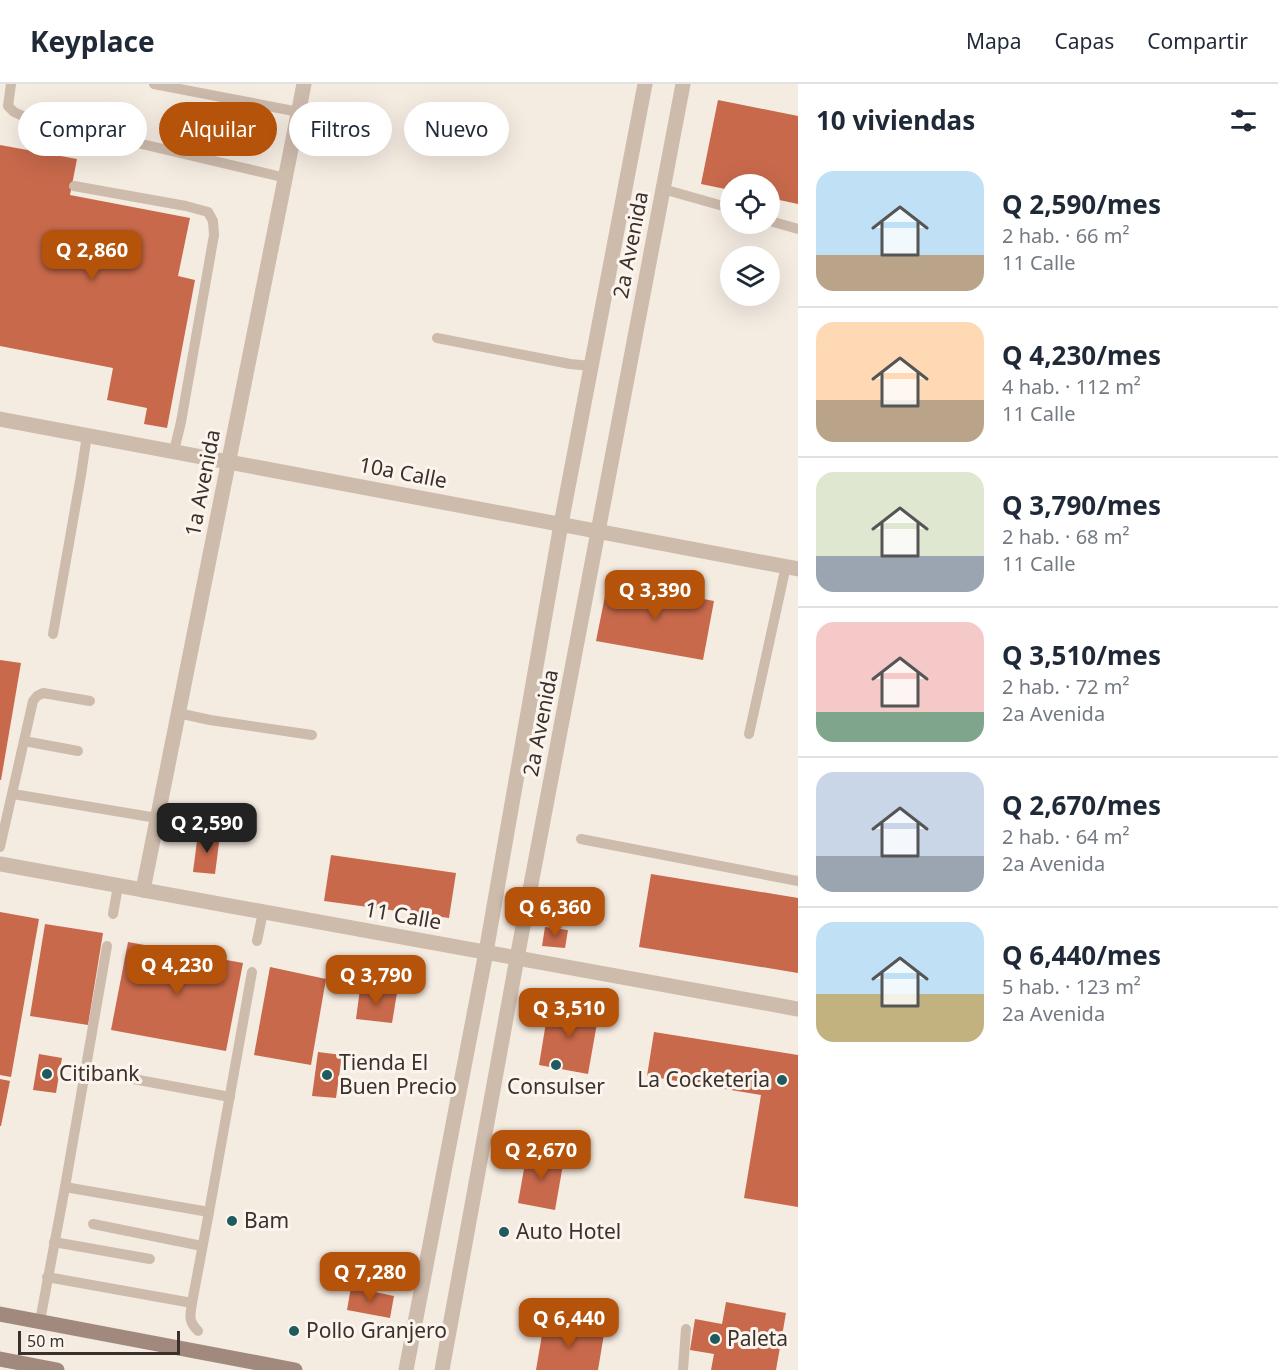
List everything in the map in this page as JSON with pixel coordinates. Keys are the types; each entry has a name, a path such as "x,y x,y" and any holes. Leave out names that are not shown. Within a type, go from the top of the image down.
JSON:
{"main road":[{"path":"0,1314 295,1370"},
{"path":"0,1359 57,1370"}],"street":[{"name":"1a Avenida","path":"301,102 304,84"},
{"name":"2a Avenida","path":"406,1370 486,952 561,524 645,84"},
{"name":"2a Avenida","path":"442,1370 683,84"},
{"name":"1a Avenida","path":"143,890 290,156"},
{"name":"10a Calle","path":"0,419 792,568"},
{"name":"11 Calle","path":"0,864 798,1009"}],"lane":[{"path":"11,84 8,106 23,116 286,178"},
{"path":"154,84 289,110"},
{"path":"74,186 186,206 208,212 213,221 214,235 174,451"},
{"path":"663,189 720,205"},
{"path":"780,224 798,230"},
{"path":"437,338 591,366"},
{"path":"53,634 87,435"},
{"path":"749,734 792,568"},
{"path":"0,847 33,701 43,693 90,701"},
{"path":"178,713 312,735"},
{"path":"24,741 78,751"},
{"path":"13,794 157,818"},
{"path":"581,839 798,881"},
{"path":"113,914 118,886"},
{"path":"257,941 263,912"},
{"path":"40,1321 108,946"},
{"path":"198,1330 191,1324 190,1314 252,972"},
{"path":"85,1070 230,1097"},
{"path":"65,1187 209,1212"},
{"path":"93,1224 202,1246"},
{"path":"54,1242 150,1260"},
{"path":"47,1277 192,1303"},
{"path":"683,1370 686,1329"}],"building":[{"path":"718,100 798,116 798,204 780,200 780,174 720,174 720,188 701,184"},
{"path":"0,145 18,148 18,156 60,156 77,159 70,195 190,218 178,276 195,280 167,428 144,424 147,408 107,400 113,368 0,346"},
{"path":"608,581 714,601 703,660 596,641"},
{"path":"0,660 21,663 1,780 0,780"},
{"path":"198,833 220,835 215,874 193,872"},
{"path":"331,855 456,873 449,918 324,901"},
{"path":"651,874 798,898 798,973 639,947"},
{"path":"0,912 39,919 11,1077 0,1075"},
{"path":"45,924 103,933 88,1025 30,1016"},
{"path":"545,927 568,930 565,948 542,946"},
{"path":"128,942 243,963 226,1051 111,1030"},
{"path":"270,967 326,979 311,1065 254,1055"},
{"path":"360,989 397,993 392,1023 356,1019"},
{"path":"549,1004 599,1012 588,1074 539,1065"},
{"path":"654,1032 798,1055 798,1207 744,1198 761,1095 647,1076"},
{"name":"Tienda El Buen Precio","path":"318,1052 342,1055 336,1098 312,1096"},
{"name":"Citibank","path":"39,1054 62,1058 56,1093 33,1090"},
{"path":"0,1079 10,1081 1,1126 0,1126"},
{"path":"527,1152 564,1159 555,1210 518,1203"},
{"path":"351,1287 394,1296 390,1318 347,1310"},
{"path":"726,1302 786,1313 776,1370 711,1370 714,1354 690,1350 695,1319 722,1324"},
{"path":"544,1323 604,1334 598,1370 536,1370"}],"place":[{"name":"Consulser","path":"556,1065"},
{"name":"Citibank","path":"47,1074"},
{"name":"Tienda El Buen Precio","path":"327,1075"},
{"name":"La Cocketeria","path":"782,1080"},
{"name":"Bam","path":"232,1221"},
{"name":"Auto Hotel","path":"504,1232"},
{"name":"Pollo Granjero","path":"294,1331"},
{"name":"Paleta","path":"715,1339"}]}
